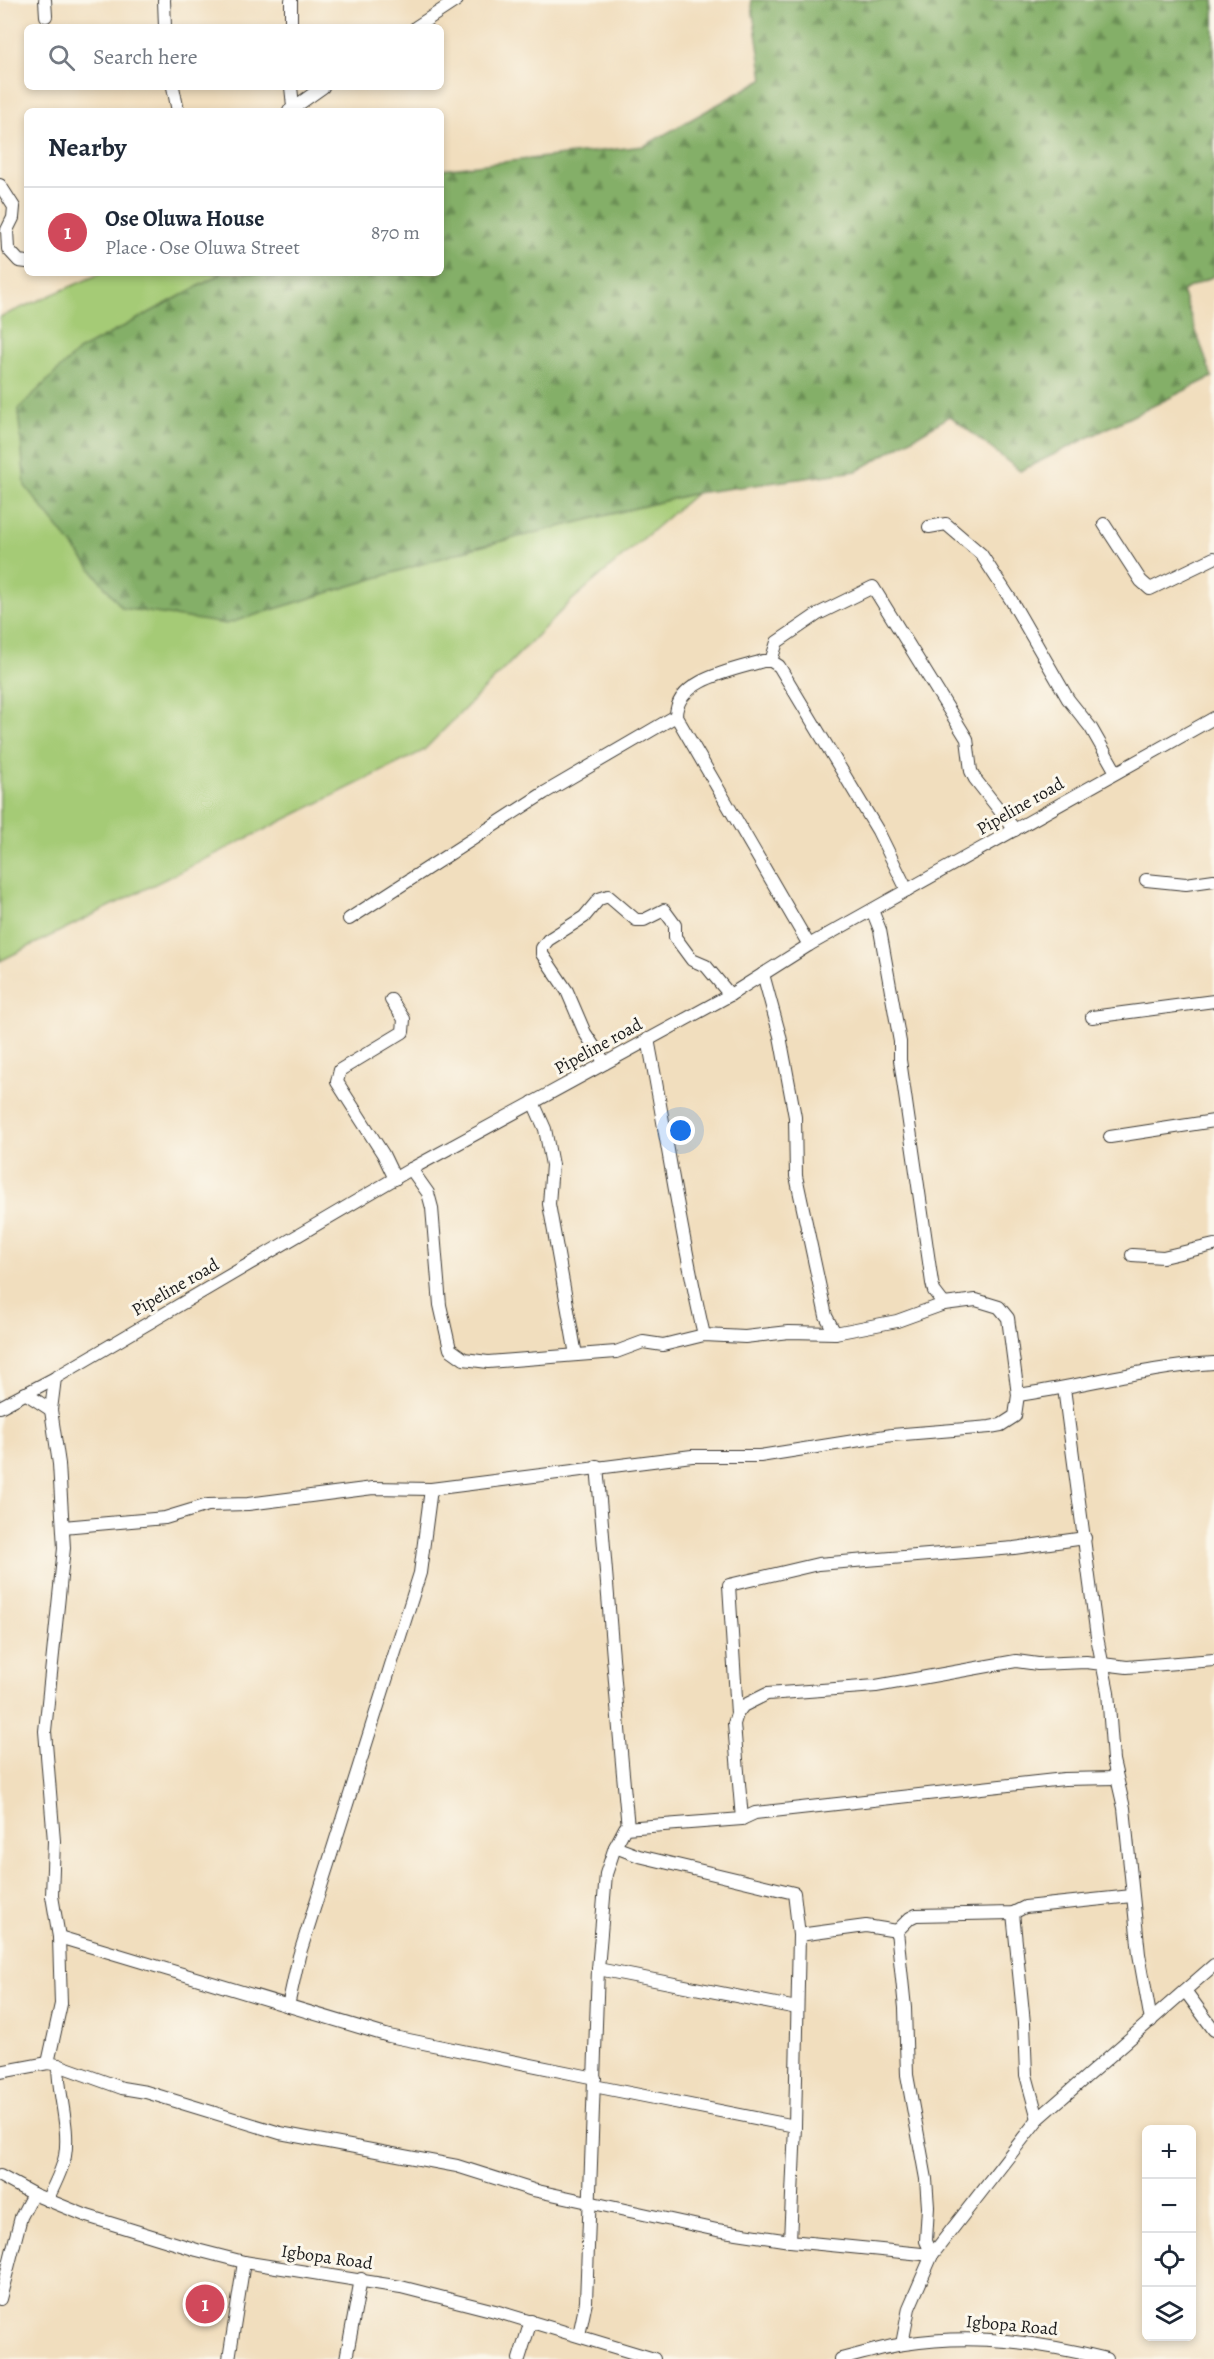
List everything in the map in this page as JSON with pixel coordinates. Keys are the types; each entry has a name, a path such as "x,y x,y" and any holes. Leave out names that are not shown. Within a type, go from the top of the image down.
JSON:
{"street":[{"path":"45,0 46,16"},
{"path":"164,0 165,24"},
{"path":"291,0 291,24"},
{"path":"421,24 457,0"},
{"path":"174,90 177,108"},
{"path":"291,90 291,108"},
{"path":"292,108 319,90"},
{"path":"0,185 14,207 13,218 7,230 8,249 19,261 24,262"},
{"path":"929,527 946,524 981,554 1068,699 1091,728 1116,772"},
{"path":"1104,524 1141,581 1150,589 1214,558"},
{"path":"771,661 777,642 818,614 873,587 967,739 971,771 975,779 1015,830"},
{"path":"809,945 675,716 676,704 689,688 749,665 771,661 779,666 878,831 908,890"},
{"path":"349,919 544,793 675,716"},
{"name":"Pipeline road","path":"0,1407 55,1378 411,1169 730,995 809,945 1214,718"},
{"path":"1146,880 1186,884 1214,880"},
{"path":"606,1063 585,1033 567,991 542,954 542,948 548,940 584,917 599,899 608,896 636,920 644,920 664,909 675,925 675,937 692,960 706,966 730,995"},
{"path":"872,910 880,930 900,1042 900,1059 932,1283 934,1291 944,1305"},
{"path":"763,974 780,1036 795,1117 798,1189 826,1316 835,1333"},
{"path":"391,1000 404,1019 403,1032 340,1071 337,1082 383,1154 395,1179"},
{"path":"1092,1017 1214,1001"},
{"path":"648,1039 675,1176 686,1257 704,1335"},
{"path":"533,1102 545,1129 552,1165 549,1204 576,1355"},
{"path":"1110,1137 1214,1121"},
{"path":"63,1527 165,1518 208,1505 248,1504 373,1488 431,1489 597,1466 692,1456 760,1456 892,1435 990,1427 1001,1425 1014,1416 1018,1395 1008,1318 999,1307 976,1300 944,1305 891,1322 835,1333 789,1332 745,1337 704,1335 663,1345 643,1342 616,1352 488,1362 464,1359 450,1349 440,1305 432,1208 428,1193 411,1169"},
{"path":"1132,1255 1163,1257 1214,1245"},
{"path":"1018,1395 1064,1388 1094,1379 1214,1363"},
{"path":"47,2200 65,2154 53,2064 62,2004 59,1937 52,1896 54,1841 45,1731 62,1570 63,1527 60,1464 51,1410 55,1378"},
{"path":"1064,1388 1097,1637 1104,1663 1116,1778 1124,1808 1132,1896 1154,2014"},
{"path":"25,1393 51,1410"},
{"path":"579,2335 586,2302 598,1968 606,1874 615,1847 628,1827 611,1659 610,1605 597,1466"},
{"path":"288,2006 299,1956 420,1573 431,1489"},
{"path":"742,1819 734,1724 737,1713 729,1585 818,1564 1014,1548 1085,1538"},
{"path":"737,1713 753,1700 782,1691 876,1686 1016,1661 1038,1664 1104,1663 1126,1667 1214,1660"},
{"path":"628,1827 742,1819 755,1813 1064,1779 1116,1778"},
{"path":"615,1847 639,1856 794,1893 799,1935 790,2241"},
{"path":"897,1931 916,1915 1013,1912 1025,1906 1132,1896"},
{"path":"1013,1912 1024,2022 1026,2075 1038,2119"},
{"path":"799,1935 866,1926 897,1931"},
{"path":"897,1931 905,2008 906,2075 926,2179 928,2207 926,2241 932,2254"},
{"path":"59,1937 388,2036 795,2126"},
{"path":"902,2344 909,2308 932,2254 1038,2119 1154,2014 1186,1992 1214,1965"},
{"path":"598,1968 797,2008"},
{"path":"1186,1992 1214,2030"},
{"path":"0,2073 53,2064 122,2088 146,2092 280,2133 457,2166 533,2190 717,2230 790,2241 932,2254"},
{"name":"Igbopa Road","path":"0,2176 33,2194 87,2216 244,2262 360,2279 531,2321 654,2359"},
{"path":"0,2299 21,2217 33,2194"},
{"path":"229,2359 238,2284 244,2262"},
{"path":"346,2359 360,2279"},
{"path":"519,2359 531,2321"},
{"name":"Igbopa Road","path":"841,2359 902,2344 959,2338 1057,2346 1107,2359"}],"green space":[{"path":"751,0 1214,0 1214,276 1182,291 1212,377 1020,471 950,416 857,471 696,493 474,548 226,624 122,608 25,486 18,409 78,351 217,276 444,276 444,169 644,146 763,79"},
{"path":"95,276 217,276 78,351 474,548 696,493 571,601 423,751 0,961 0,317"}],"place":[{"name":"Ose Oluwa House","path":"205,2304"}]}
